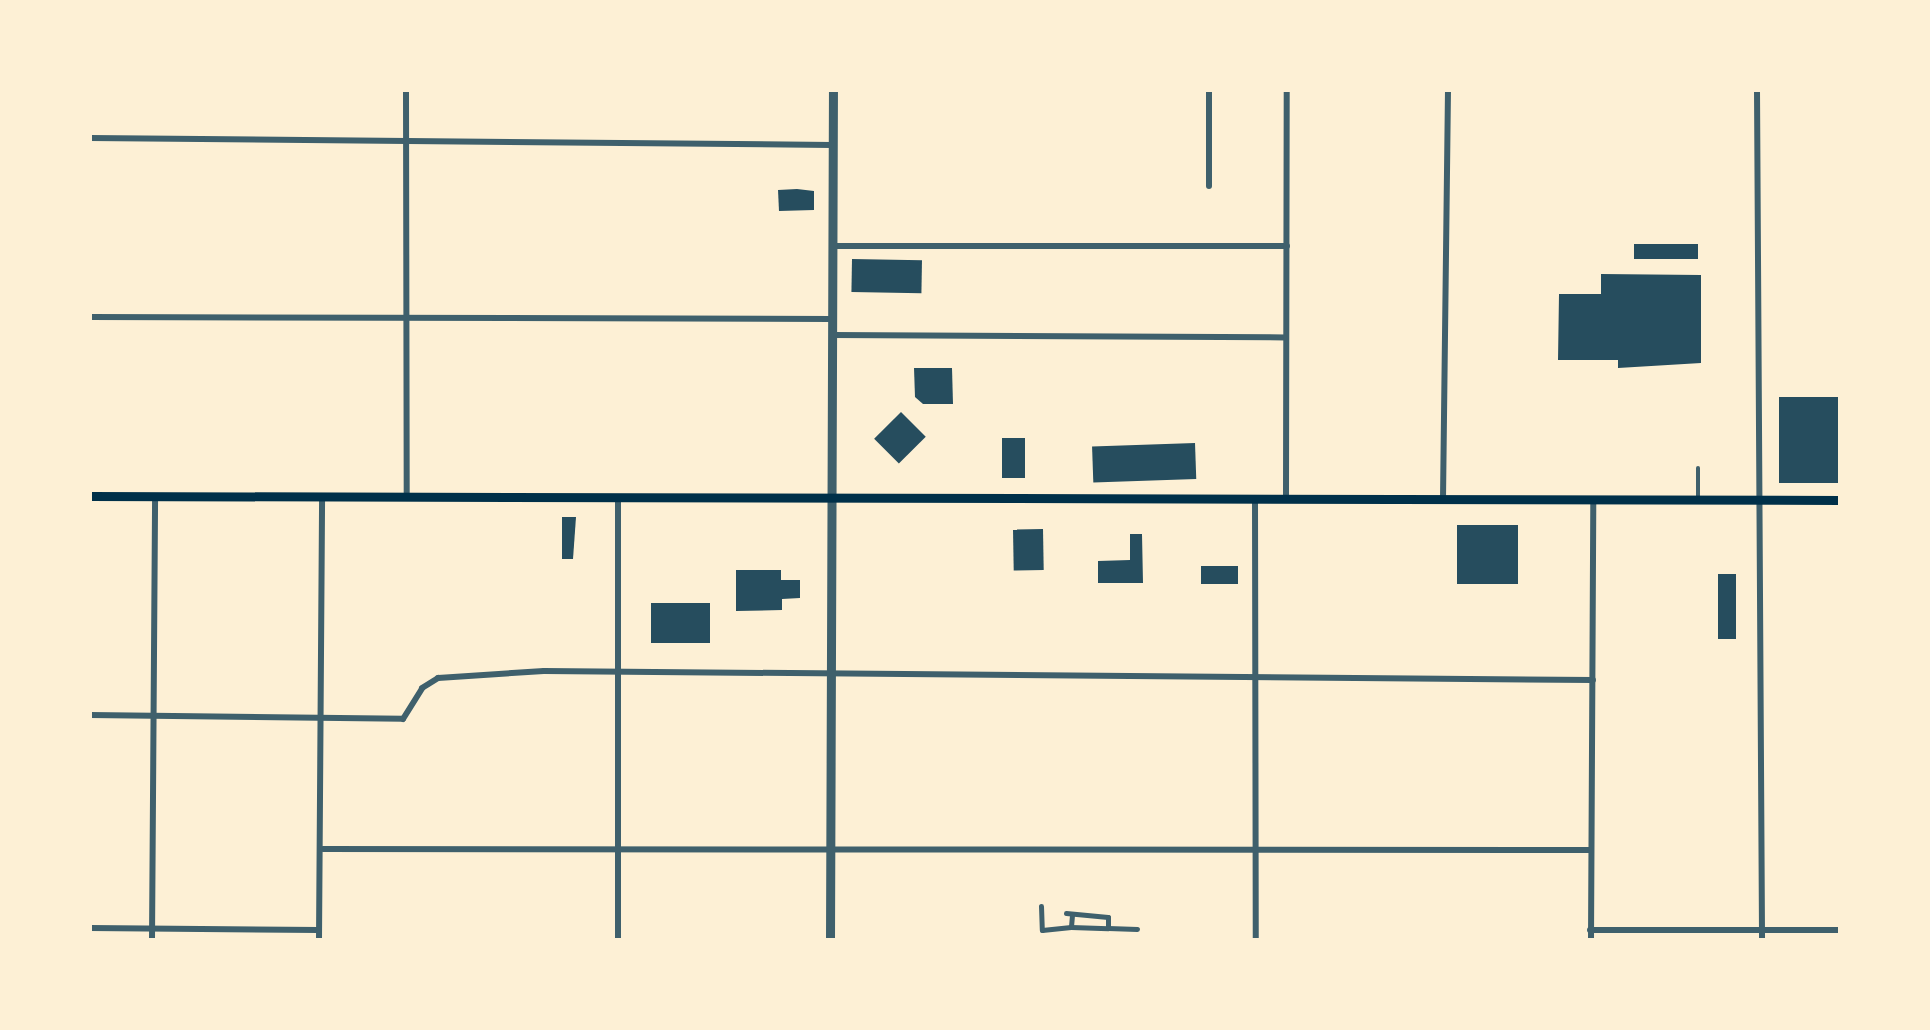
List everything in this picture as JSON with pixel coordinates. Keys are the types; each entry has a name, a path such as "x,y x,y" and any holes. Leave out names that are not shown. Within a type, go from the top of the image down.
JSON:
{"main road":[{"path":"90,496 1840,500"}],"street":[{"path":"406,90 407,497"},
{"path":"830,940 833,90"},
{"path":"1209,90 1209,186"},
{"path":"1286,500 1287,90"},
{"path":"1444,500 1448,90"},
{"path":"1757,90 1762,935"},
{"path":"90,138 832,145"},
{"path":"832,246 1286,246"},
{"path":"90,317 832,319"},
{"path":"832,335 1286,337"},
{"path":"152,940 155,496"},
{"path":"319,940 323,849 322,497"},
{"path":"618,498 618,940"},
{"path":"1255,500 1259,682 1256,940"},
{"path":"1590,940 1593,500"},
{"path":"90,715 403,719 422,688 447,676 616,672 1259,682 1593,680"},
{"path":"323,849 830,845 1591,850"},
{"path":"1041,906 1042,930 1137,929"},
{"path":"1071,927 1069,914 1108,917 1108,928"},
{"path":"90,928 319,930"},
{"path":"1590,930 1762,935 1840,930"}],"lane":[{"path":"1698,468 1698,500"}],"building":[{"path":"778,190 814,191 814,210 779,211"},
{"path":"1634,244 1698,244 1698,259 1634,259"},
{"path":"852,259 922,260 921,293 851,292"},
{"path":"1601,274 1701,275 1701,363 1618,368 1618,360 1558,360 1559,294 1601,294"},
{"path":"914,368 952,368 953,404 923,404 915,397"},
{"path":"1779,397 1840,397 1840,483 1779,483"},
{"path":"901,412 926,437 899,464 874,439"},
{"path":"1002,438 1025,438 1025,478 1002,478"},
{"path":"1195,443 1196,479 1093,483 1092,447"},
{"path":"562,517 576,517 573,559 562,559"},
{"path":"1457,525 1518,525 1518,584 1457,584"},
{"path":"1043,529 1044,570 1014,571 1013,530"},
{"path":"1130,534 1142,534 1143,583 1098,583 1098,561 1130,560"},
{"path":"1201,566 1238,566 1238,584 1201,584"},
{"path":"736,570 781,570 781,580 800,580 800,598 782,599 782,610 736,611"},
{"path":"1718,574 1736,574 1736,639 1718,639"},
{"path":"651,603 710,603 710,643 651,643"}]}
